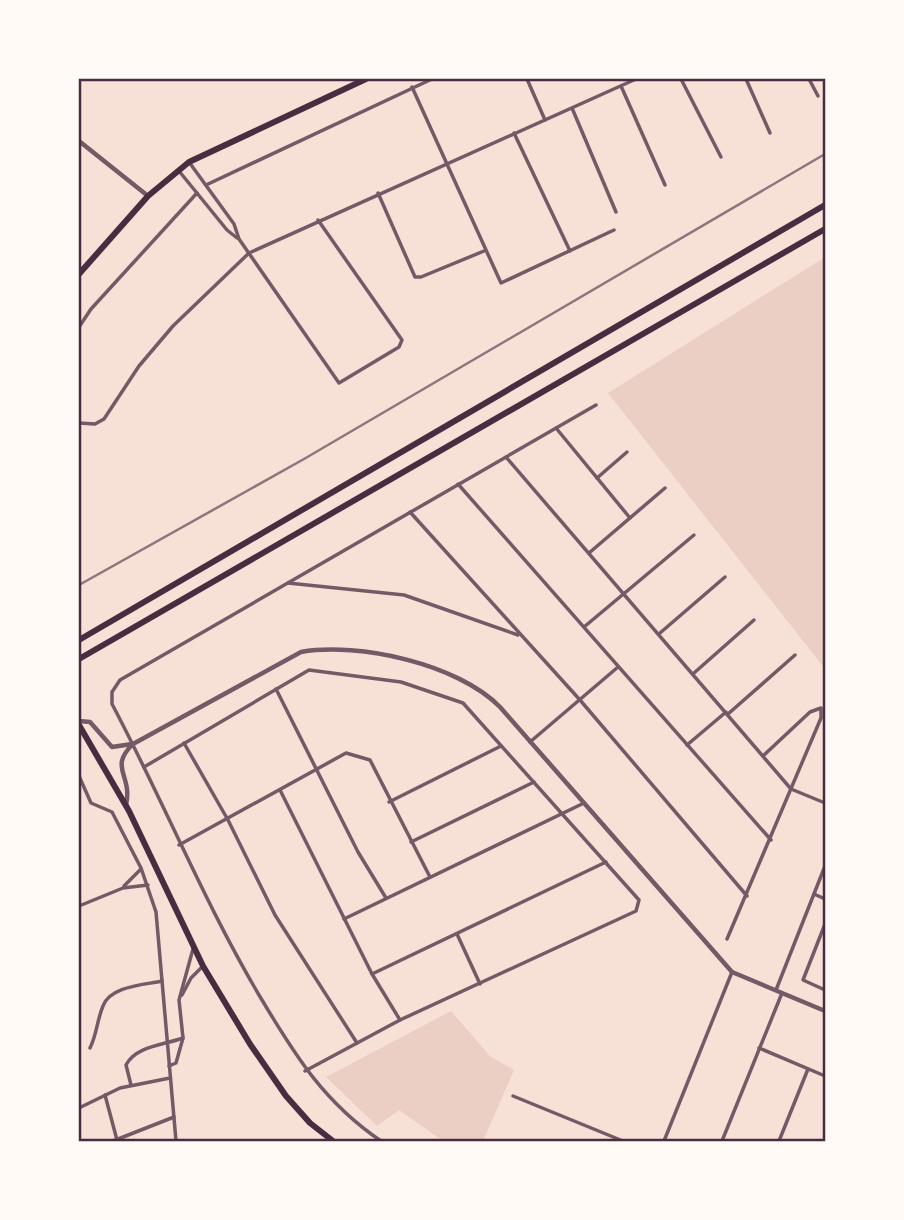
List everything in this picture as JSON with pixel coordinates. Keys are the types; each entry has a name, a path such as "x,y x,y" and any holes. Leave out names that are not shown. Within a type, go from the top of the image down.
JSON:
{"main road":[{"path":"79,274 148,196 189,162 366,79"},
{"path":"79,640 825,205"},
{"path":"79,659 825,229"},
{"path":"79,723 126,806 203,966 286,1096 310,1123 334,1141"}],"street":[{"path":"205,186 432,79"},
{"path":"528,79 545,120"},
{"path":"79,424 95,424 104,419 139,366 173,326 248,253 636,79"},
{"path":"681,79 721,157"},
{"path":"746,79 770,133"},
{"path":"809,79 818,96"},
{"path":"621,86 664,184"},
{"path":"412,87 500,283 614,230"},
{"path":"572,108 616,212"},
{"path":"514,133 570,252"},
{"path":"79,141 148,196"},
{"path":"189,162 234,224 248,253 339,383 399,347 402,340 318,220"},
{"path":"179,171 227,230 239,239"},
{"path":"79,327 91,309 197,193"},
{"path":"378,193 415,277 421,278 485,251"},
{"path":"381,1141 340,1109 305,1071 233,952 112,704 112,692 120,680 596,405"},
{"path":"556,428 630,518"},
{"path":"597,478 627,452"},
{"path":"506,457 792,789 825,803"},
{"path":"458,484 771,840"},
{"path":"589,553 665,488"},
{"path":"410,512 580,700 747,896"},
{"path":"584,627 694,535"},
{"path":"659,633 725,577"},
{"path":"286,583 404,595 520,636"},
{"path":"694,673 754,620"},
{"path":"126,806 129,790 120,762 121,756 133,744 301,652 315,649 399,659 460,679 490,697 732,972 825,1011"},
{"path":"687,745 795,655"},
{"path":"530,742 618,667"},
{"path":"144,767 309,670 401,681 463,703 639,900 636,911 400,1020 305,1071"},
{"path":"276,689 358,852 386,899"},
{"path":"727,939 821,718 821,708 810,712 763,756"},
{"path":"79,723 90,722 112,747 133,744"},
{"path":"184,743 228,820 275,915 356,1043"},
{"path":"389,802 501,746"},
{"path":"179,845 346,753 370,760 389,802 430,877"},
{"path":"79,776 92,803 112,812 148,885 160,935 176,1141"},
{"path":"411,842 534,782"},
{"path":"280,790 372,975 400,1020"},
{"path":"344,919 584,803"},
{"path":"372,975 606,862"},
{"path":"722,1141 825,866"},
{"path":"123,888 141,868"},
{"path":"79,906 123,888 148,885"},
{"path":"814,894 825,899"},
{"path":"825,925 803,980 825,990"},
{"path":"457,934 480,984"},
{"path":"170,1066 180,1058 183,1038 179,1000 193,947"},
{"path":"179,1000 191,978 203,966"},
{"path":"664,1141 732,972"},
{"path":"90,1048 103,1003 109,997 118,991 162,981"},
{"path":"131,1085 128,1062 147,1048 183,1038"},
{"path":"759,1048 825,1076"},
{"path":"779,1141 808,1069"},
{"path":"79,1108 131,1085 170,1079"},
{"path":"105,1095 115,1140 174,1117"},
{"path":"513,1096 623,1141"}],"shaded area":[{"path":"825,257 825,669 608,393"},
{"path":"451,1011 490,1056 514,1070 483,1141 443,1141 399,1110 377,1126 326,1077"}],"railway":[{"path":"79,585 304,459 825,154"}]}
